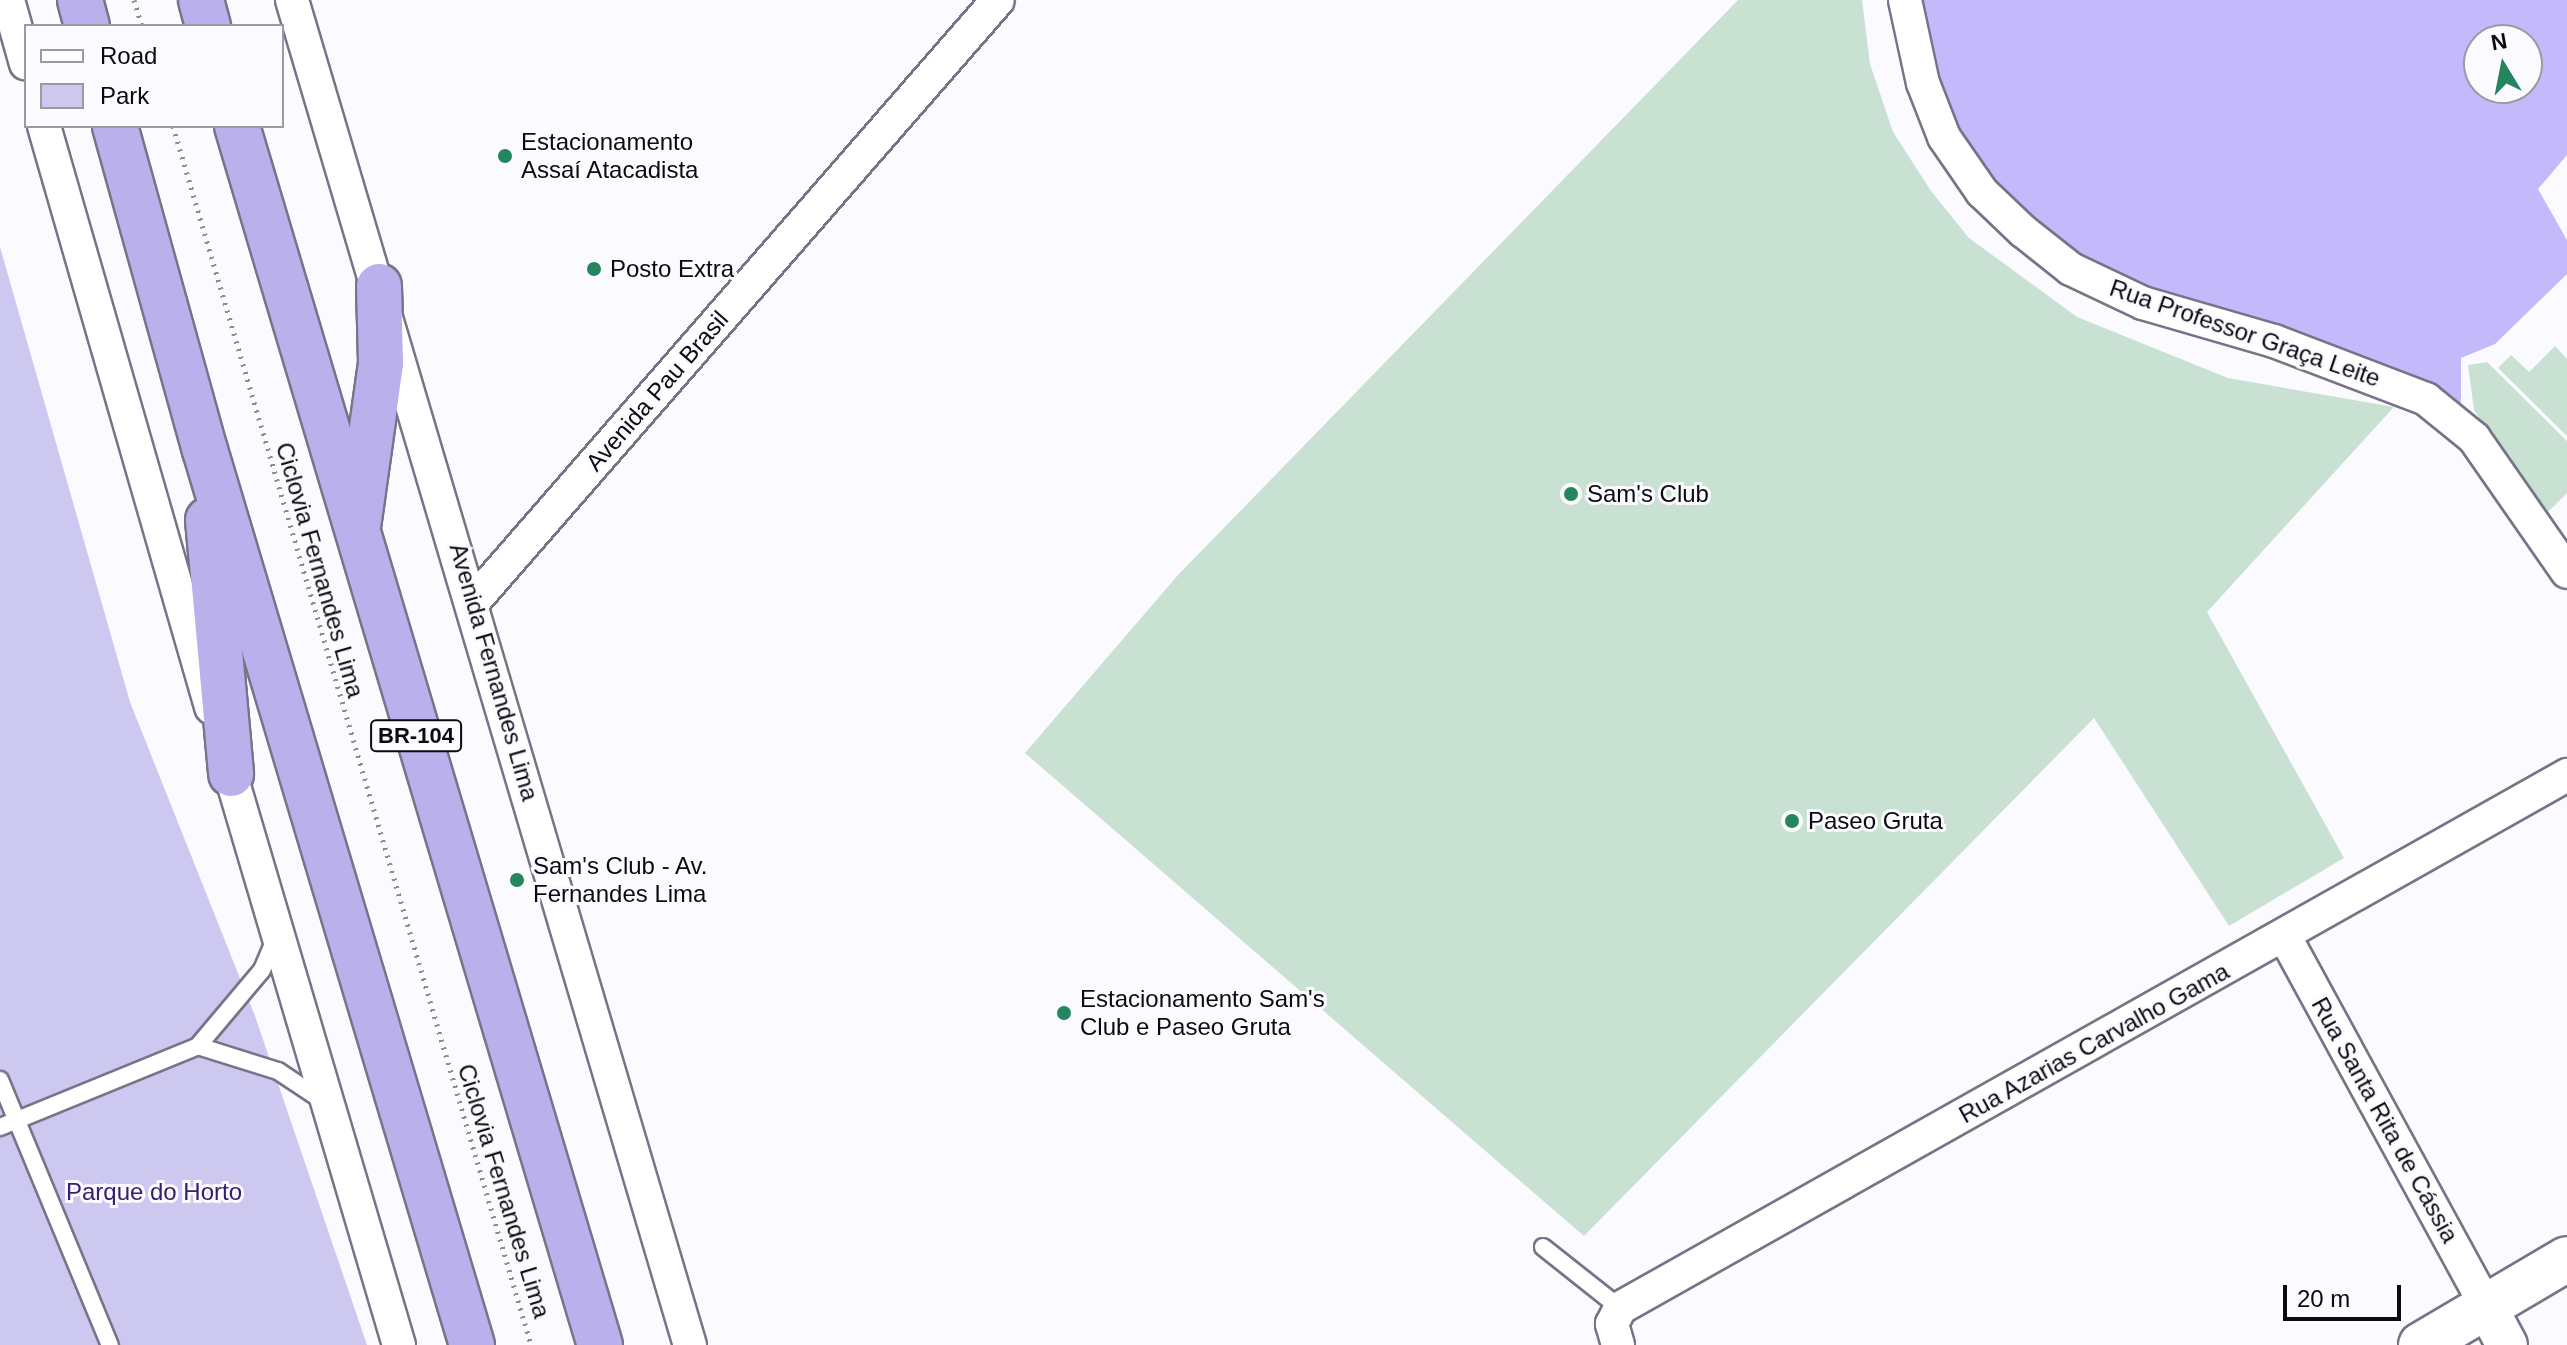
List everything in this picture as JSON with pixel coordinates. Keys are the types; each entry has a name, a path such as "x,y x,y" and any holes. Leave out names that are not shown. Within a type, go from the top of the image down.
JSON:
{"highway":[{"path":"80,0 86,24"},
{"path":"201,0 207,24"},
{"path":"116,128 205,450 472,1345"},
{"name":"BR-104","path":"238,128 356,538 600,1345"},
{"path":"356,538 381,363 379,286"},
{"path":"205,450 208,544 231,774"}],"main road":[{"path":"2421,1345 2567,1259"}],"street":[{"path":"8,0 24,57"},
{"name":"Avenida Fernandes Lima","path":"292,0 474,601 690,1345"},
{"name":"Avenida Pau Brasil","path":"474,601 998,0"},
{"name":"Rua Professor Graça Leite","path":"1905,0 1923,83 1944,137 1982,192 2023,231 2071,269 2143,303 2274,341 2426,399 2474,438 2567,572"},
{"path":"45,128 325,1103 399,1345"},
{"name":"Rua Azarias Carvalho Gama","path":"1620,1308 2285,937 2567,775"},
{"name":"Rua Santa Rita de Cássia","path":"2285,937 2507,1345"},
{"path":"1618,1345 1612,1324 1620,1308"}],"lane":[{"path":"0,1127 198,1046 262,970 277,928"},
{"path":"198,1046 278,1071 325,1103"},
{"path":"0,1080 110,1345"},
{"path":"1543,1247 1620,1308"}],"path":[{"path":"134,0 141,24"},
{"name":"Ciclovia Fernandes Lima","path":"174,128 531,1345"}],"green space":[{"name":"Parque do Horto","path":"0,247 130,702 255,1016 367,1345 0,1345"}],"shaded area":[{"path":"1919,0 2567,0 2567,155 2538,189 2567,240 2567,274 2495,344 2461,358 2461,403 2358,359 2195,313 2064,255 1975,162 1922,40"}],"building":[{"path":"1738,0 1862,0 1870,64 1893,132 1931,191 1969,238 2077,317 2228,378 2394,407 2207,612 2344,858 2229,926 2094,718 1584,1236 1025,753 1178,575"},
{"path":"2555,346 2567,359 2567,436 2498,368 2511,355 2529,372"},
{"path":"2487,362 2567,441 2567,493 2544,516 2517,491 2527,482 2505,460 2474,410 2468,365"}],"place":[{"name":"Estacionamento Assaí Atacadista","path":"505,156"},
{"name":"Posto Extra","path":"594,269"},
{"name":"Sam's Club","path":"1571,494"},
{"name":"Paseo Gruta","path":"1792,821"},
{"name":"Sam's Club - Av. Fernandes Lima","path":"517,880"},
{"name":"Estacionamento Sam's Club e Paseo Gruta","path":"1064,1013"}]}
